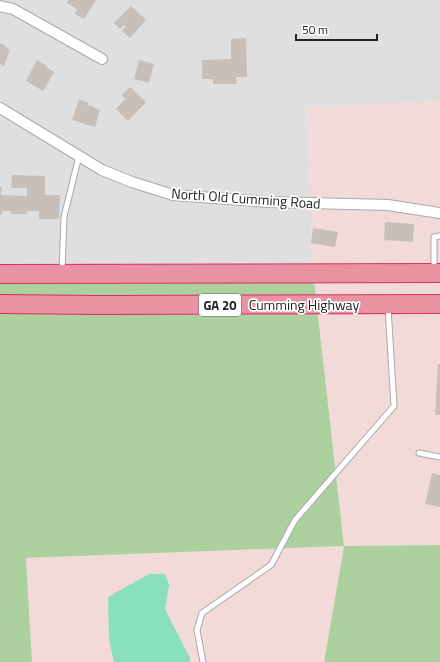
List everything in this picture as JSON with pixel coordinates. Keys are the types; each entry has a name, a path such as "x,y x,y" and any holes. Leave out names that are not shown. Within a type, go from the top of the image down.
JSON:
{"highway":[{"name":"GA 20","path":"0,274 437,273"},
{"name":"Cumming Highway","path":"0,304 440,304"}],"street":[{"path":"0,6 13,9 102,60"},
{"name":"North Old Cumming Road","path":"0,108 102,170 132,182 173,195 269,202 388,205 440,213"}],"lane":[{"path":"62,274 64,217 79,156"},
{"path":"437,273 434,237 440,236"},
{"path":"204,662 196,630 202,613 271,565 295,520 394,406 388,304"},
{"path":"419,453 440,457"}],"shaded area":[{"path":"0,0 440,0 440,101 307,107 313,271 0,270"},
{"path":"440,101 440,545 344,546 313,271 307,107"},
{"path":"344,546 324,662 32,662 26,558"}],"green space":[{"path":"0,270 313,271 344,546 26,558 32,662 0,662"},
{"path":"440,545 440,662 324,662 344,546"},
{"path":"149,574 165,574 169,585 165,609 190,658 190,662 114,662 109,639 108,597"}],"building":[{"path":"68,0 96,0 84,19 75,14 77,9 67,3"},
{"path":"131,6 146,20 130,38 122,31 126,26 124,25 120,29 114,23"},
{"path":"246,38 247,77 236,77 237,84 213,84 213,79 202,79 202,60 231,59 231,39"},
{"path":"0,43 10,50 4,66 0,64"},
{"path":"37,60 54,72 43,91 26,81"},
{"path":"139,60 154,64 149,83 134,79"},
{"path":"130,87 146,102 128,121 116,109 126,99 122,95"},
{"path":"79,99 89,103 87,106 89,107 89,105 100,110 95,127 72,120"},
{"path":"12,175 45,176 45,195 60,195 59,219 39,219 39,211 27,211 27,214 11,214 11,211 2,211 2,215 0,215 0,187 2,187 1,195 27,196 27,188 11,188"},
{"path":"385,222 414,224 413,242 384,240"},
{"path":"313,228 338,232 335,247 311,243"},
{"path":"438,364 440,364 440,415 435,415"},
{"path":"432,473 440,475 440,507 425,504"}]}
